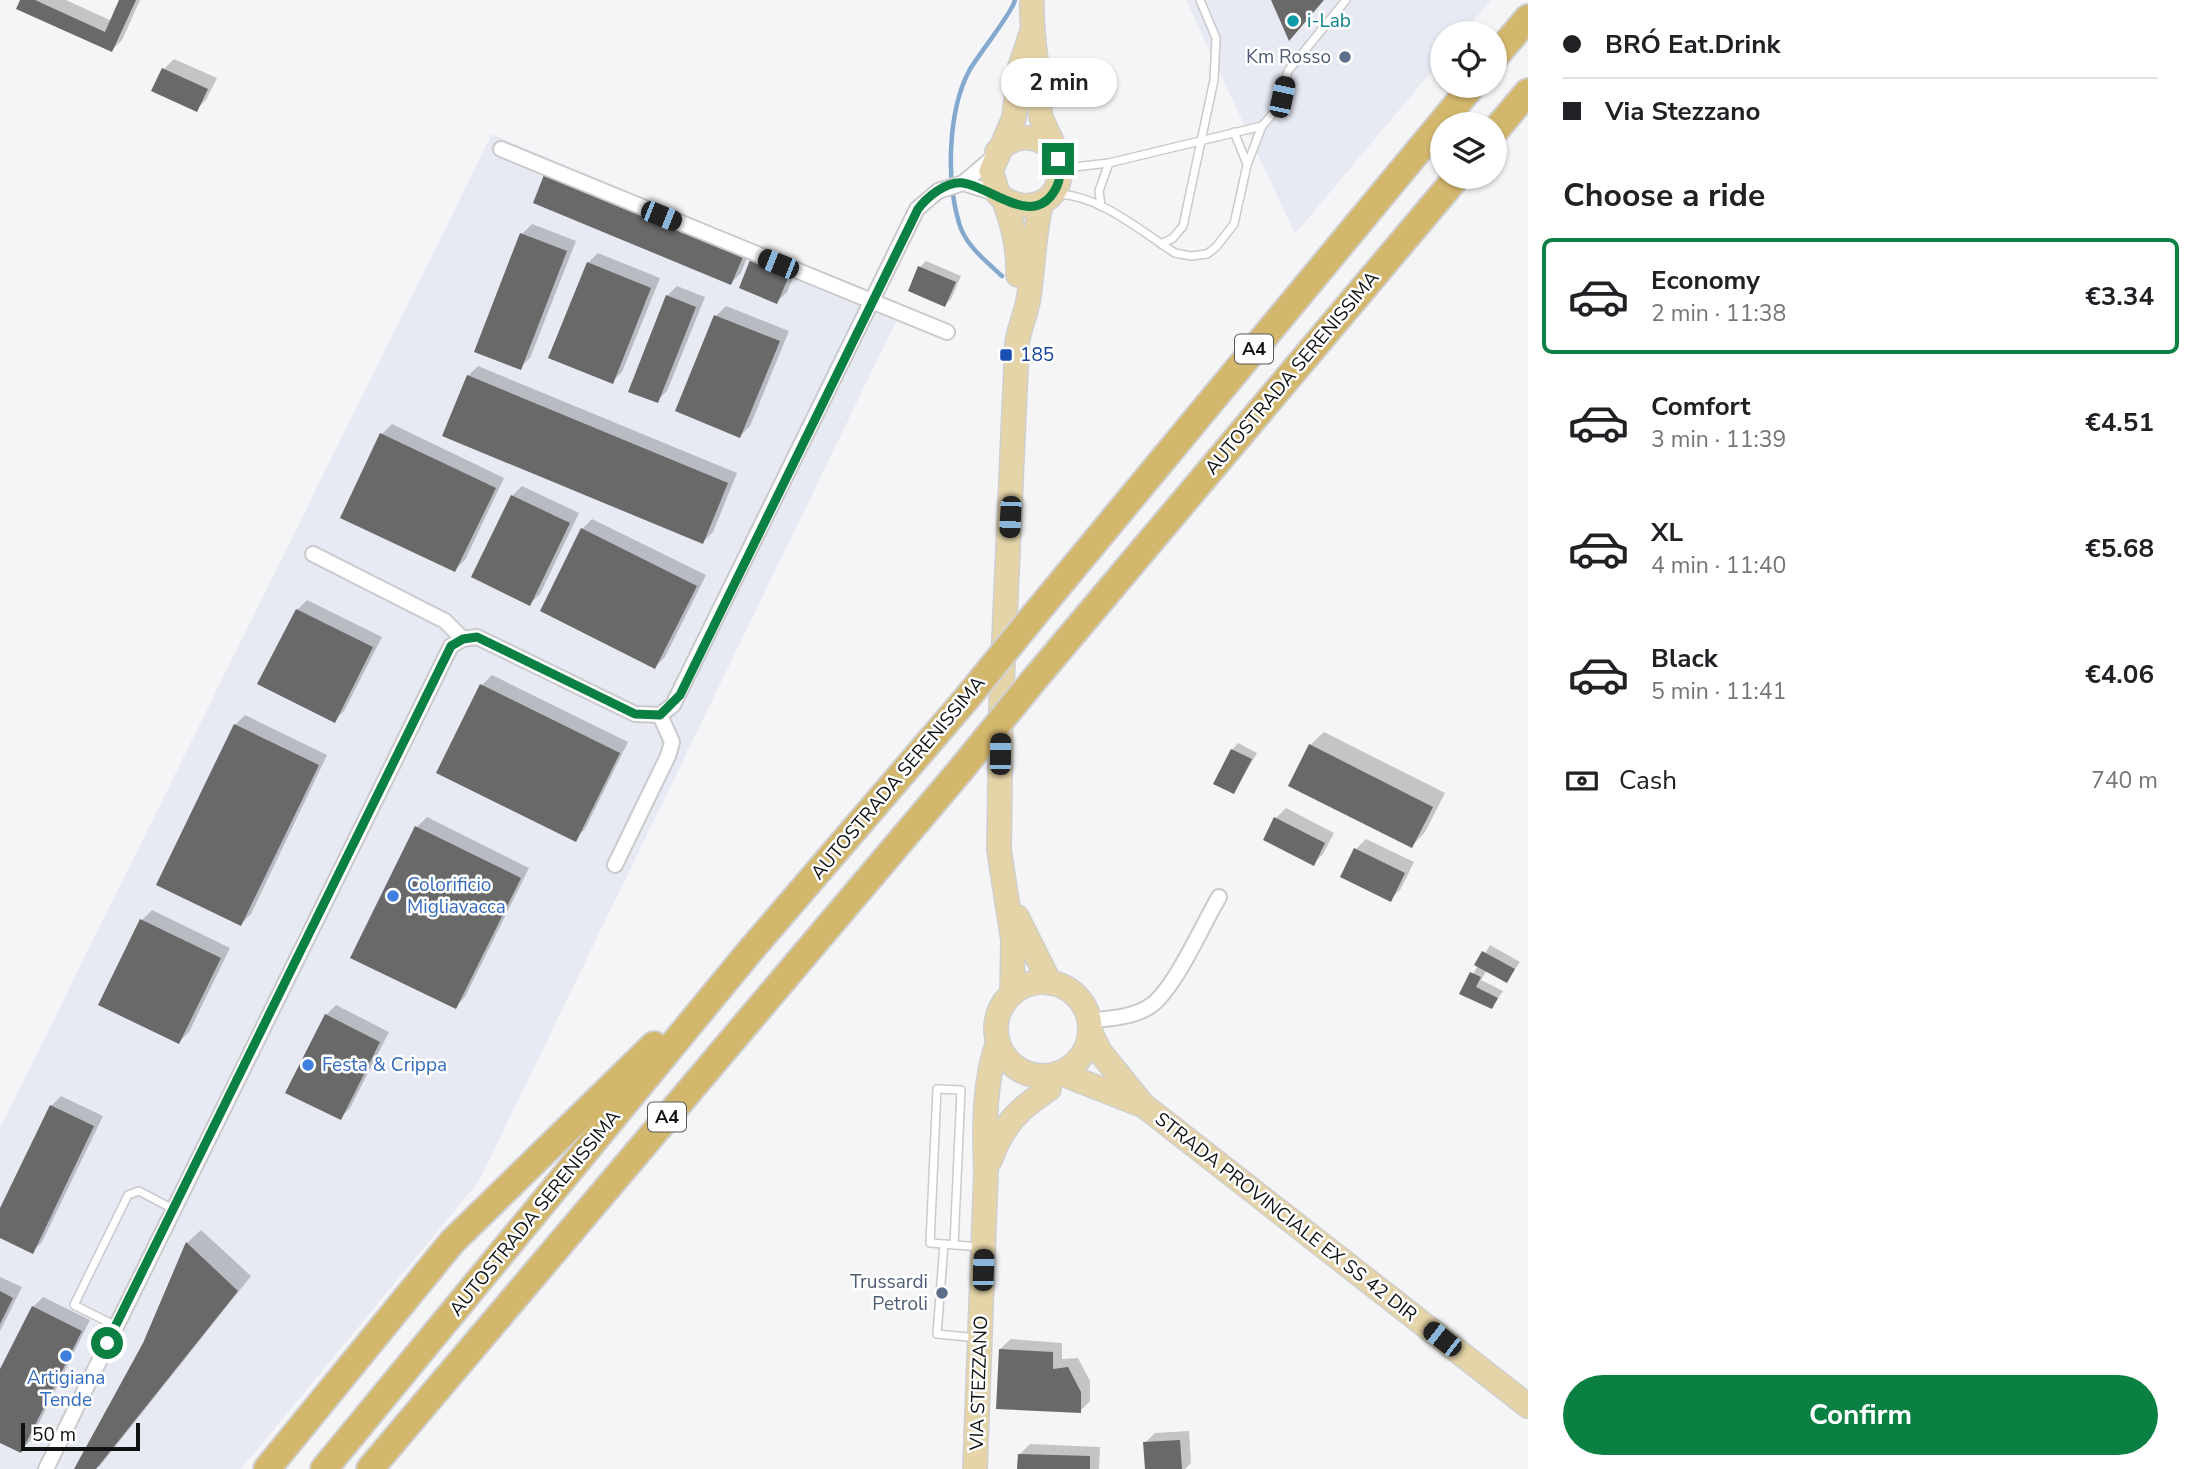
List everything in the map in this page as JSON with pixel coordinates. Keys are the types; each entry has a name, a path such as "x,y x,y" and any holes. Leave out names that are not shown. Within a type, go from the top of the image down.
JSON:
{"highway":[{"path":"1507,43 1528,18"},
{"path":"1507,117 1528,92"},
{"name":"AUTOSTRADA SERENISSIMA","path":"324,1469 750,951 967,698 1462,98"},
{"name":"AUTOSTRADA SERENISSIMA","path":"370,1469 1447,189"},
{"path":"267,1469 452,1242 750,951"}],"main road":[{"name":"VIA STEZZANO","path":"1019,326 1029,300 1035,229 1047,198 1059,181 1059,164 1041,117 1031,34 1032,0"},
{"name":"VIA STEZZANO","path":"975,1469 984,1247 985,1140 992,1059 998,1042 998,1016 1012,994 1013,940 999,850 1001,706 1019,326 1016,306 1019,255 991,170 1014,118 1020,66 1031,34"},
{"path":"996,154 1009,142 1025,137 1048,145 1059,164"},
{"path":"1001,197 1022,207 1047,198"},
{"name":"VIA STEZZANO","path":"999,850 1018,920 1050,983"},
{"path":"1012,994 1030,984 1050,983 1076,995 1090,1026"},
{"name":"VIA STEZZANO","path":"986,1171 1002,1129 1023,1106 1049,1089 1055,1075 1082,1057 1090,1026"},
{"name":"STRADA PROVINCIALE EX SS 42 DIR","path":"1090,1026 1100,1052 1143,1105 1528,1406"},
{"path":"998,1042 1005,1057 1017,1069 1033,1075 1055,1075"},
{"name":"STRADA PROVINCIALE EX SS 42 DIR","path":"1055,1075 1143,1105"}],"street":[{"path":"501,149 947,332"},
{"path":"46,1469 451,646 463,639 477,637 635,714 660,715 680,695 918,209 937,191 963,183 996,154"},
{"path":"963,183 1001,197"},
{"path":"313,554 445,621 463,639"},
{"path":"615,865 668,755 671,742 660,715"},
{"path":"1090,1026 1152,1005 1167,989 1219,897"}],"lane":[{"path":"1161,244 1173,238 1183,226 1214,80 1216,38 1200,0"},
{"path":"1047,198 1077,195 1101,206 1175,253 1191,256 1207,254 1216,247 1234,223 1247,165 1262,126 1277,109 1288,71 1346,0"},
{"path":"1059,164 1109,163 1262,126"},
{"path":"1234,132 1247,165"},
{"path":"1101,206 1099,191 1109,163"},
{"path":"954,1245 961,1090 937,1088 930,1243 954,1245 984,1247"},
{"path":"116,1326 74,1305 128,1195 139,1191 173,1209"},
{"path":"944,1244 937,1334 981,1338"}],"shaded area":[{"path":"1186,0 1491,0 1473,21 1430,21 1430,73 1295,234"},
{"path":"492,134 903,307 479,1181 241,1469 0,1469 0,1128"}],"building":[{"path":"20,0 35,0 105,32 119,0 136,0 112,52 16,9"},
{"name":"i-Lab","path":"1271,0 1324,0 1289,41"},
{"path":"162,68 208,89 197,112 151,91"},
{"path":"544,175 743,257 731,285 533,203"},
{"path":"520,233 567,251 521,370 474,352"},
{"path":"750,260 789,276 777,304 739,288"},
{"path":"587,262 651,288 613,384 548,358"},
{"path":"918,266 956,282 945,307 908,291"},
{"path":"666,295 696,307 658,403 628,392"},
{"path":"714,315 780,341 740,438 675,411"},
{"path":"467,375 728,483 703,544 442,436"},
{"path":"380,433 496,488 455,572 340,518"},
{"path":"511,495 570,523 530,606 471,577"},
{"path":"581,528 697,586 655,669 540,611"},
{"path":"296,609 373,647 335,723 257,684"},
{"path":"480,684 620,753 576,842 436,773"},
{"path":"234,724 319,765 241,926 156,885"},
{"path":"1309,744 1433,807 1412,848 1288,786"},
{"path":"1231,749 1252,759 1234,794 1213,784"},
{"path":"1274,817 1325,843 1314,866 1263,840"},
{"path":"415,826 521,878 456,1009 350,958"},
{"path":"1354,848 1405,873 1391,902 1340,877"},
{"path":"140,919 221,958 179,1044 98,1005"},
{"path":"1482,951 1515,969 1507,983 1474,965"},
{"path":"1470,972 1481,977 1476,987 1498,998 1492,1009 1459,994"},
{"path":"325,1014 380,1042 341,1120 285,1093"},
{"path":"50,1105 94,1126 33,1254 0,1238 0,1208"},
{"path":"186,1242 238,1291 96,1469 74,1469 143,1343"},
{"path":"0,1291 13,1298 0,1324"},
{"path":"32,1306 82,1331 21,1453 0,1443 0,1369"},
{"path":"999,1349 1053,1352 1053,1369 1068,1367 1081,1392 1081,1413 996,1409"},
{"path":"1180,1440 1182,1469 1145,1469 1143,1442"},
{"path":"1018,1454 1090,1456 1090,1469 1017,1469"}],"waterway":[{"path":"1002,276 977,252 962,231 952,187 951,146 957,106 969,71 1015,0"}],"place":[{"name":"i-Lab","path":"1293,21"},
{"name":"Km Rosso","path":"1345,57"},
{"name":"185","path":"1006,355"},
{"name":"Colorificio Migliavacca","path":"393,896"},
{"name":"Festa & Crippa","path":"308,1065"},
{"name":"Trussardi Petroli","path":"942,1293"},
{"name":"Artigiana Tende","path":"66,1356"}],"route":[{"path":"107,1343 451,646 463,639 477,637 635,714 647,717 660,715 673,705 918,209 937,191 963,183 998,194 1004,200 1022,207 1041,204 1054,193 1059,181 1058,159"}]}
